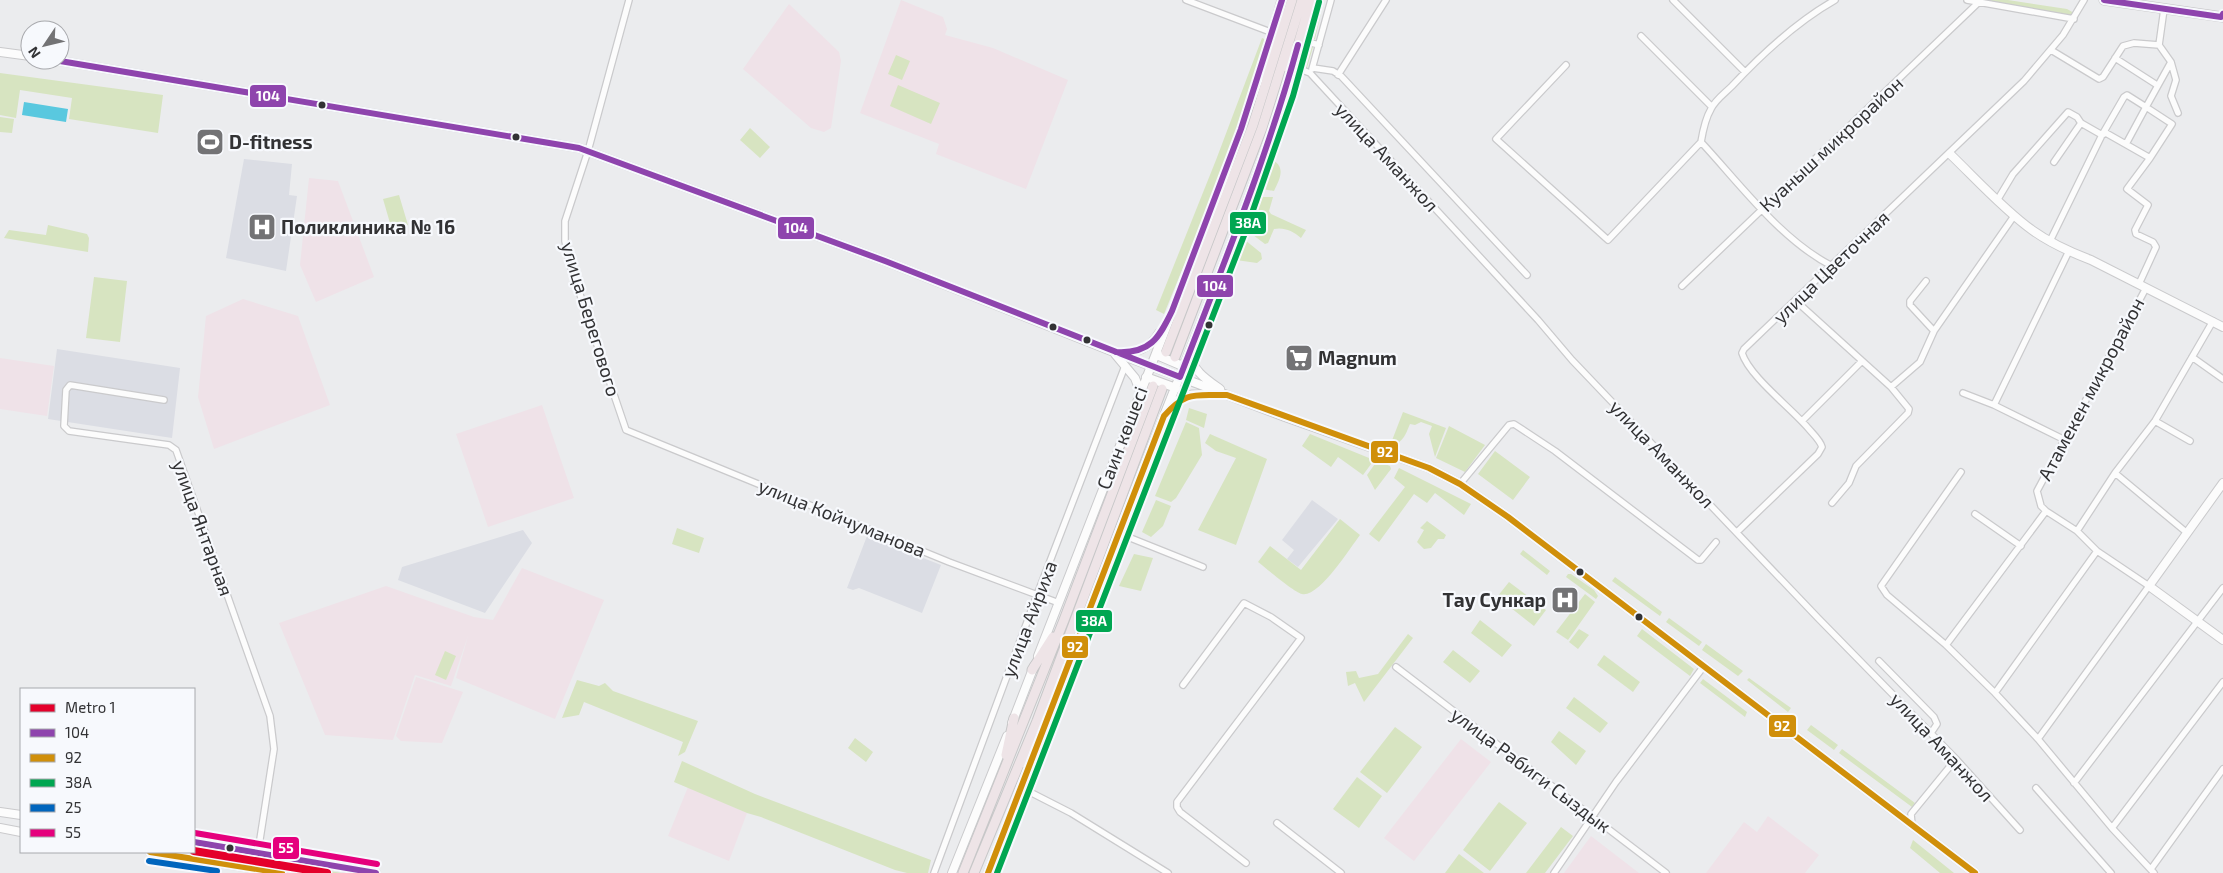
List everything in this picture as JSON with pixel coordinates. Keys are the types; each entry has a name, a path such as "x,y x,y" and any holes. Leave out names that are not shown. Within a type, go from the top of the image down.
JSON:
{"main road":[{"name":"Саин көшесі","path":"1166,353 1168,318 1222,184 1269,48 1282,0"},
{"name":"Саин көшесі","path":"1166,353 1250,134 1292,0"},
{"name":"Саин көшесі","path":"952,873 1150,366 1166,353 1209,270 1274,91 1302,0"},
{"name":"Саин көшесі","path":"988,873 1055,703 1118,533 1237,230 1285,94 1311,0"},
{"path":"2109,0 2222,17"},
{"path":"1274,91 1299,42"},
{"path":"1262,95 1269,48"},
{"path":"0,52 20,55"},
{"path":"70,63 556,142 588,151 757,213 1150,366 1429,468 1460,484 1508,517 1975,873"},
{"path":"1950,154 2014,216 2050,241 2223,327"},
{"path":"1114,352 1139,351 1150,345 1168,318"},
{"path":"1114,352 1135,378 1140,391"},
{"path":"1190,352 1193,365 1199,373 1227,395"},
{"path":"1166,353 1159,356 1180,365 1185,363"},
{"path":"1146,377 1176,388"},
{"name":"Саин көшесі","path":"963,873 1064,620 1153,386"},
{"name":"Саин көшесі","path":"974,873 1038,721 1162,389"},
{"path":"1164,416 1175,402 1187,395 1227,395"},
{"path":"2149,586 2223,483"},
{"name":"Атамекен микрорайон","path":"2149,586 2223,640"},
{"path":"1032,670 1064,620"},
{"path":"1055,703 1066,644"},
{"path":"999,783 1014,718"},
{"path":"1009,789 1044,731"},
{"path":"0,812 20,815"},
{"path":"0,828 20,832"},
{"path":"195,842 376,873"},
{"path":"156,853 282,873"}],"street":[{"name":"улица Берегового","path":"626,430 570,265 565,241 565,221 588,151 629,0"},
{"path":"1186,0 1273,33"},
{"path":"1311,70 1331,0"},
{"path":"1338,75 1381,3 1386,0"},
{"path":"1673,0 1745,72"},
{"path":"1566,65 1496,139 1608,240 1701,142 1704,124 1712,107 1745,72 1778,41 1818,10 1835,0"},
{"path":"1967,0 2074,19"},
{"name":"улица Цветочная","path":"1737,532 1821,451 1821,443 1802,420 1751,369 1742,353 2024,81 2051,50 2074,19 2084,0"},
{"name":"Куаныш микрорайон","path":"1682,286 1762,208 1880,99 1979,2"},
{"path":"2164,9 2158,45 2171,62 2176,80 2171,96 2178,113"},
{"path":"1641,36 1712,107"},
{"path":"1299,42 1319,45"},
{"path":"2051,50 2099,79 2103,77 2123,46 2128,43 2158,45"},
{"path":"2115,58 2157,84"},
{"path":"2126,144 2157,84 2171,62"},
{"path":"1292,66 1311,70 1333,71 1338,75 1527,275"},
{"name":"улица Аманжол","path":"1311,70 1572,360 1818,618 1956,759 2020,830"},
{"path":"1998,199 2013,174 2068,112 2077,117 2081,123 2102,134 2106,134 2126,144 2150,158 2172,124 2126,96 2102,134 2050,241"},
{"path":"2054,162 2081,123"},
{"path":"1701,142 1762,208 1807,251 1832,266"},
{"name":"Атамекен микрорайон","path":"2149,586 2097,551 2078,531 2046,512 2041,506 2037,492 2142,286 2156,247 2153,242 2136,234 2135,230 2148,205 2127,189 2150,158"},
{"path":"1891,387 1920,362 1934,331 2014,216"},
{"path":"1994,405 2069,251"},
{"path":"1926,281 1910,301 1910,305 1934,331"},
{"path":"1796,301 1891,387 1908,407 1908,413 1856,466 1849,483 1832,503"},
{"path":"2078,531 2115,473 2155,421 2213,321"},
{"path":"2192,357 2223,380"},
{"path":"1802,420 1862,361"},
{"name":"улица Айриха","path":"934,873 1037,595 1125,366"},
{"name":"улица Янтарная","path":"164,400 70,385 66,390 64,426 69,431 169,445 176,450 270,716 274,749 258,852"},
{"path":"1963,393 1994,405 2065,440"},
{"path":"2155,421 2190,441"},
{"path":"1460,484 1509,425 1514,424 1556,451 1698,560 1701,560 1716,542"},
{"name":"улица Койчуманова","path":"626,430 949,562 1059,603"},
{"path":"1961,472 1880,586 1887,595 1946,645 1995,693 2038,739 2112,828 2152,871 2223,769"},
{"path":"2115,473 2186,532"},
{"path":"1946,645 2046,512"},
{"path":"1975,514 2021,546"},
{"path":"1118,533 1203,567"},
{"path":"1995,693 2097,551"},
{"path":"2038,739 2149,586"},
{"path":"2074,783 2199,622 2223,588"},
{"path":"1183,685 1244,603 1271,617 1301,638 1177,802 1180,812 1246,863"},
{"path":"1879,662 1934,717 1937,724 1931,733"},
{"path":"1554,873 1592,816 1704,666"},
{"name":"улица Рабиги Сыздык","path":"1396,667 1666,873"},
{"path":"2112,828 2223,682"},
{"path":"1912,825 1911,814 1956,759"},
{"path":"1022,788 1070,813 1168,873"},
{"path":"2036,788 2111,873"},
{"path":"1277,823 1341,873"}],"shaded area":[{"path":"901,0 943,17 947,29 945,35 993,48 1068,80 1026,189 936,154 939,144 860,113"},
{"path":"789,4 839,52 841,61 831,128 824,132 811,128 743,69"},
{"name":"Поликлиника № 16","path":"244,159 292,164 289,195 297,196 286,271 226,258"},
{"path":"309,178 338,181 374,277 316,302 300,265"},
{"path":"243,299 298,316 330,405 214,449 198,397 206,316"},
{"path":"57,349 180,368 172,438 48,419"},
{"path":"0,358 54,366 47,416 0,409"},
{"path":"542,405 574,498 488,527 456,434"},
{"path":"1312,500 1338,519 1298,567 1287,559 1294,550 1282,540"},
{"path":"523,530 532,543 485,613 398,580 402,567"},
{"path":"867,536 941,565 922,613 859,588 853,590 847,588"},
{"path":"522,568 604,600 555,719 456,678 468,636 451,686 415,675 393,740 325,735 279,623 386,586 474,617 493,620"},
{"path":"416,677 463,692 442,743 401,741 396,736"},
{"path":"1461,739 1491,762 1414,861 1384,838"},
{"path":"688,787 747,813 729,861 668,836"},
{"path":"1768,816 1819,855 1805,873 1706,873 1744,822 1757,832"},
{"path":"1591,836 1639,873 1564,873"}],"green space":[{"path":"1317,0 1324,0 1315,39 1307,39"},
{"path":"1967,0 2008,0 2067,9 2074,13 2074,19"},
{"path":"1262,38 1269,41 1227,160 1164,314 1156,310"},
{"path":"1305,45 1313,47 1306,71 1299,68"},
{"path":"896,55 910,61 902,80 888,74"},
{"path":"0,73 163,95 158,133 69,119 72,98 20,90 16,118 0,115"},
{"path":"898,85 940,103 931,124 890,106"},
{"path":"0,117 14,119 12,133 0,132"},
{"path":"750,128 770,147 760,158 740,140"},
{"path":"1267,158 1280,167 1279,181 1274,191 1256,188"},
{"path":"399,195 408,225 392,230 383,199"},
{"path":"1262,197 1273,197 1269,211 1271,214 1306,230 1301,238 1288,230 1274,229 1268,243 1265,244 1249,232"},
{"path":"48,225 87,234 89,238 88,252 4,238 9,230 46,235"},
{"path":"1245,240 1261,253 1262,259 1257,263 1236,260"},
{"path":"94,277 127,281 120,342 86,338"},
{"path":"1189,408 1207,414 1204,428 1186,420"},
{"path":"1403,412 1446,428 1435,457 1429,434 1432,426 1421,422 1415,425 1410,424 1401,440 1391,443"},
{"path":"1186,422 1199,428 1202,455 1176,498 1171,502 1155,496"},
{"path":"1449,426 1485,445 1465,472 1436,458"},
{"path":"1210,434 1267,459 1236,545 1198,530 1236,458 1216,451 1205,443"},
{"path":"1310,434 1374,460 1363,475 1338,457 1331,467 1302,446"},
{"path":"1495,451 1530,477 1513,500 1478,474"},
{"path":"1377,461 1390,466 1391,469 1375,490 1367,475"},
{"path":"1399,468 1471,504 1464,515 1435,493 1427,503 1414,494 1379,542 1369,534 1405,487 1394,478"},
{"path":"1156,500 1171,506 1163,526 1151,537 1142,532"},
{"path":"1340,519 1360,535 1334,571 1325,581 1309,593 1302,594 1298,592 1258,562 1270,546 1301,570"},
{"path":"1427,521 1446,535 1444,539 1438,539 1431,548 1424,549 1417,542 1424,530 1420,528"},
{"path":"677,528 704,538 699,553 672,544"},
{"path":"1523,550 1550,571 1547,575 1520,554"},
{"path":"1134,554 1153,558 1141,591 1119,586"},
{"path":"1568,574 1571,574 1594,590 1598,596 1596,599 1566,577"},
{"path":"1615,577 1662,612 1660,616 1612,581"},
{"path":"1509,582 1546,610 1534,626 1497,597"},
{"path":"1585,594 1595,602 1568,640 1556,632"},
{"path":"1096,610 1078,659 1076,657 1092,611"},
{"path":"1669,618 1702,642 1699,646 1666,622"},
{"path":"1480,620 1512,645 1502,657 1471,633"},
{"path":"1579,629 1589,635 1578,649 1569,642"},
{"path":"1642,629 1694,669 1690,676 1637,636"},
{"path":"1408,634 1413,638 1364,702 1355,683 1348,686 1346,672 1356,671 1359,678 1378,674"},
{"path":"1706,644 1743,671 1738,676 1702,650"},
{"path":"1453,650 1480,671 1470,683 1443,662"},
{"path":"445,651 456,656 446,680 435,675"},
{"path":"1604,655 1640,682 1633,692 1597,665"},
{"path":"1072,668 1076,668 1071,686 1049,733"},
{"path":"1749,678 1791,708 1788,712 1747,680"},
{"path":"1703,679 1747,712 1745,717 1700,683"},
{"path":"577,680 599,686 605,683 613,691 698,721 685,752 678,756 683,742 584,702 579,715 562,718"},
{"path":"1574,697 1608,723 1600,733 1566,708"},
{"path":"1811,725 1838,745 1834,750 1807,730"},
{"path":"1395,727 1422,747 1387,793 1360,772"},
{"path":"1559,731 1586,751 1576,765 1551,742"},
{"path":"855,738 873,752 866,762 848,748"},
{"path":"1842,749 1915,803 1912,807 1839,753"},
{"path":"682,761 755,794 931,860 928,873 907,873 895,870 747,813 674,782"},
{"path":"1357,777 1382,796 1359,828 1333,809"},
{"path":"1499,802 1527,823 1490,871 1463,850"},
{"path":"1561,827 1573,836 1545,873 1526,873"},
{"path":"1913,840 1954,873 1940,873 1910,848"},
{"path":"195,848 342,873 308,873 272,865 190,853 195,853"},
{"path":"1459,854 1484,873 1445,873"}],"water":[{"path":"24,102 68,109 66,122 22,115"}],"tunnel":[{"path":"1153,386 1166,352"},
{"path":"1162,389 1175,357"}],"metro line":[{"name":"1","path":"195,851 327,873"}],"transit line":[{"name":"104","path":"1116,352 1137,350 1152,342 1163,329 1172,311 1241,129 1282,0"},
{"name":"104","path":"2104,0 2221,17 2223,14"},
{"name":"38А","path":"997,873 1245,233 1293,96 1319,2"},
{"name":"104","path":"70,63 579,148 885,261 1180,377 1258,171 1298,45"},
{"name":"92","path":"988,873 1164,416 1179,402 1199,395 1227,395 1429,468 1460,484 1508,517 1975,873"},
{"name":"55","path":"195,833 377,864"},
{"name":"104","path":"195,842 376,873"},
{"name":"25","path":"195,851 324,873"},
{"name":"92","path":"156,853 282,873"},
{"name":"25","path":"149,861 217,871"}],"place":[{"name":"D-fitness","path":"210,142"},
{"name":"Поликлиника № 16","path":"262,227"},
{"name":"Magnum","path":"1299,358"},
{"name":"Тау Сункар","path":"1565,600"}]}
